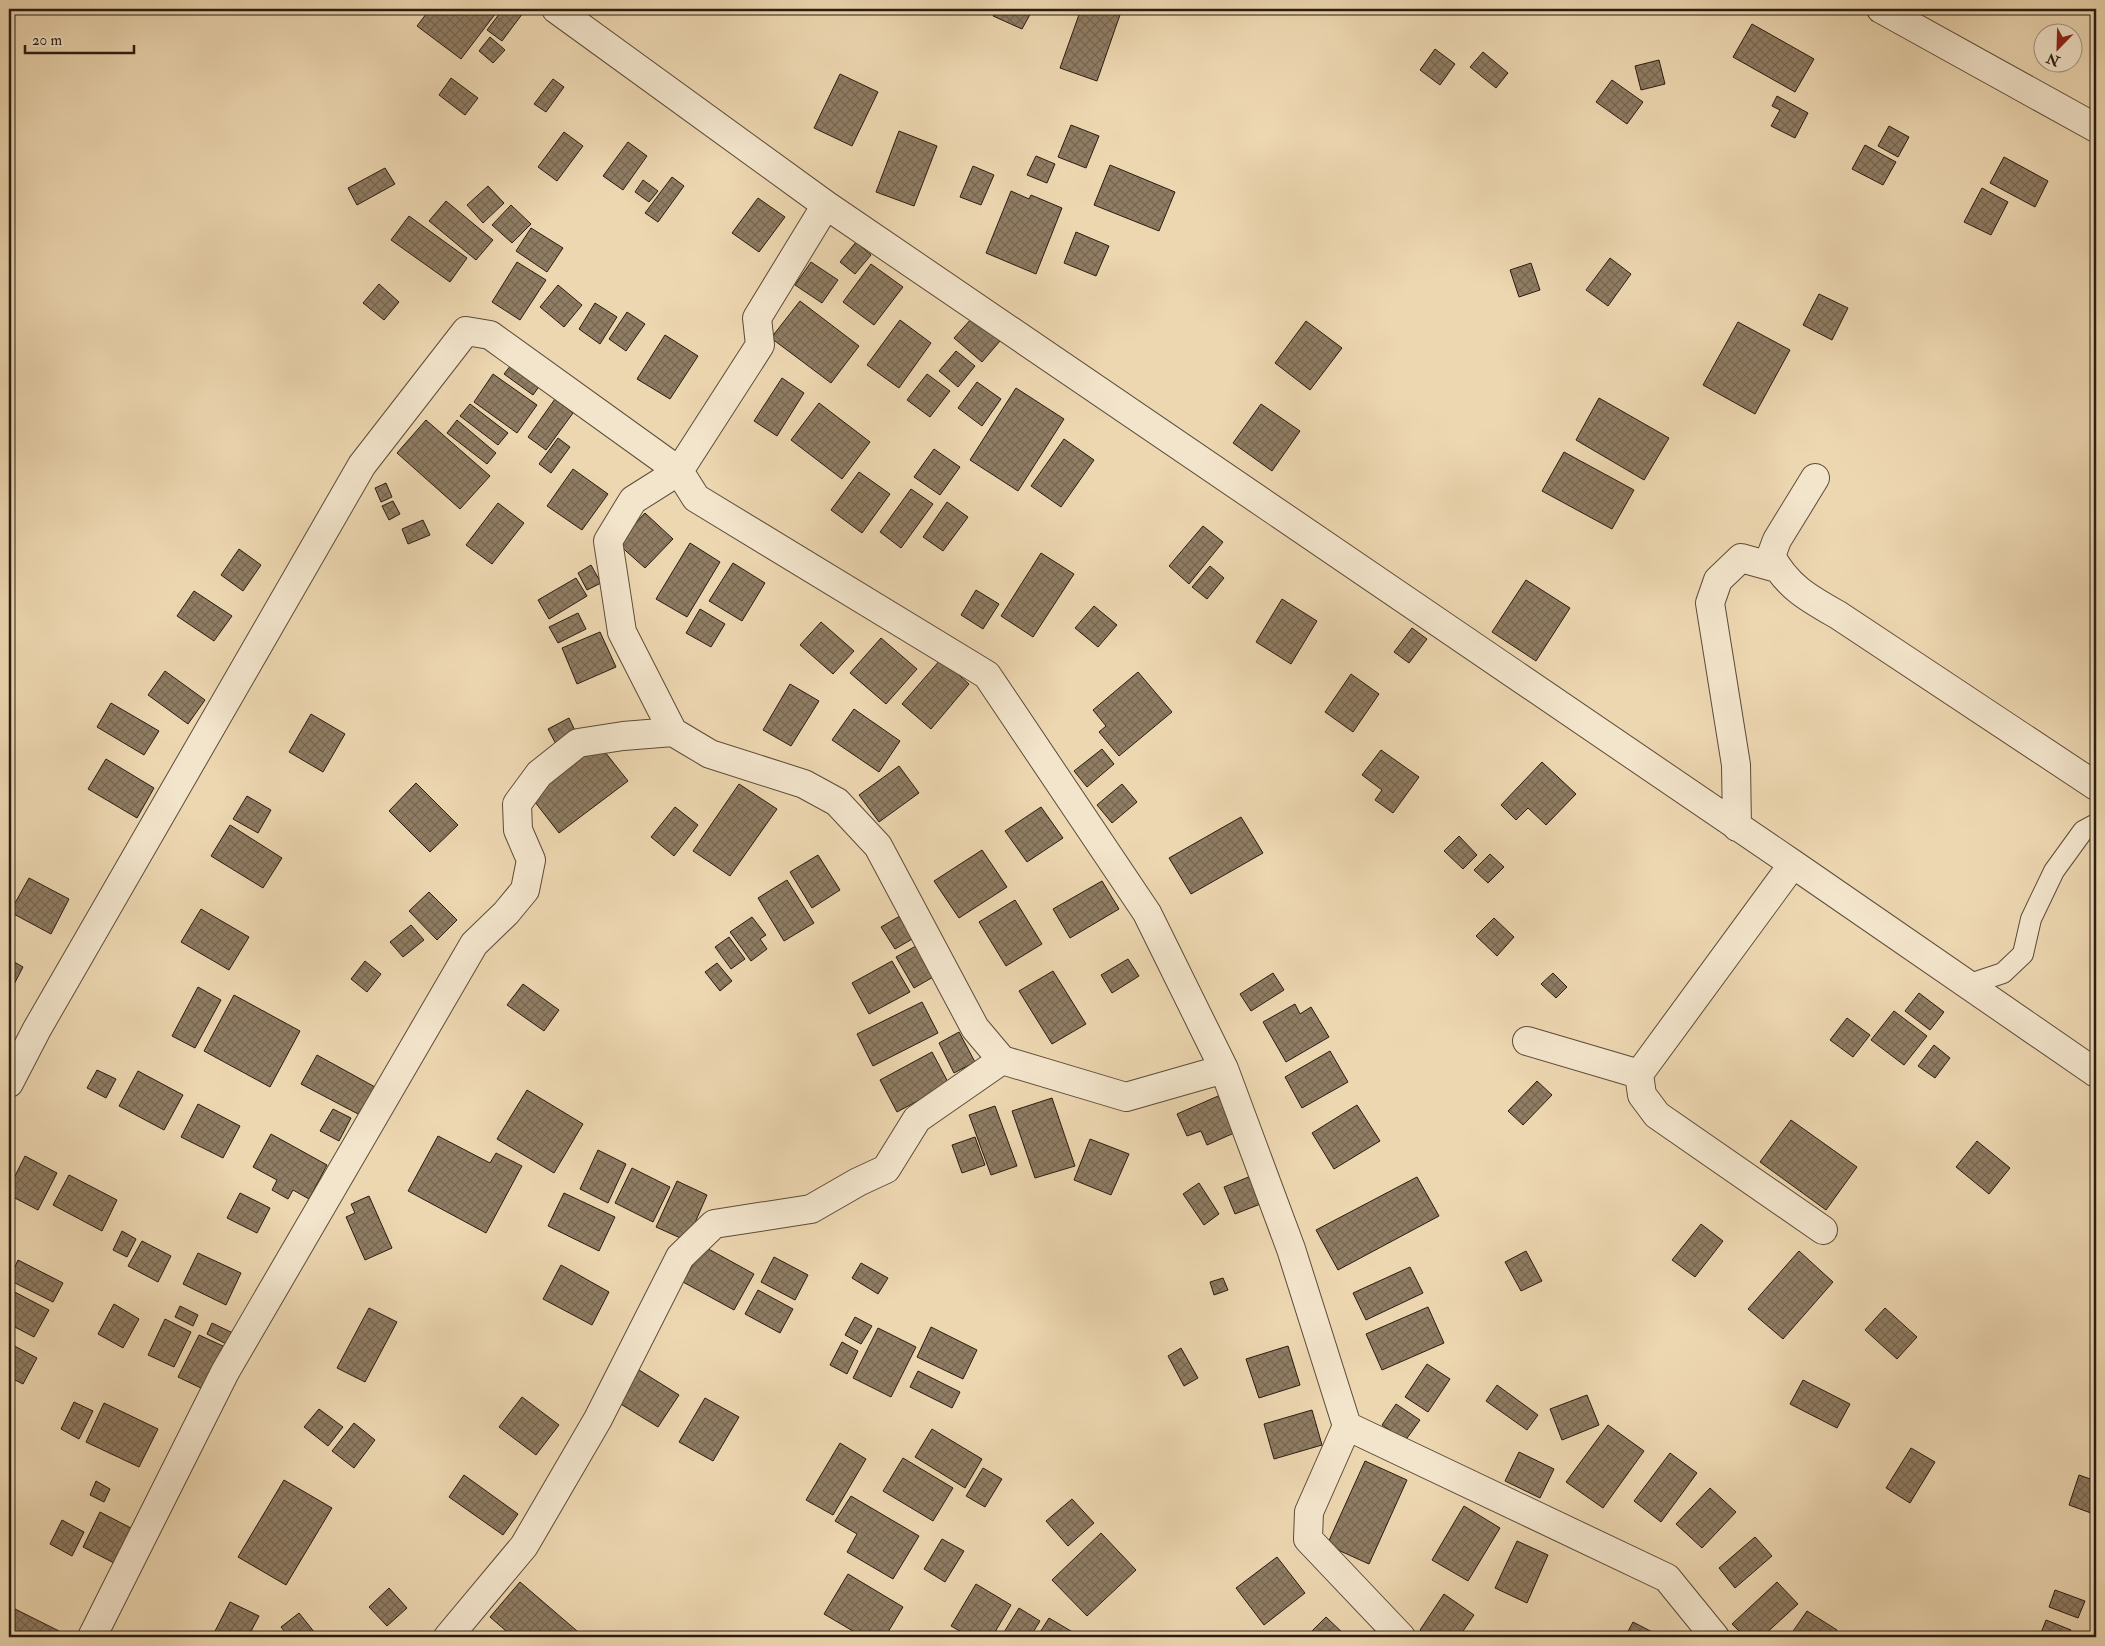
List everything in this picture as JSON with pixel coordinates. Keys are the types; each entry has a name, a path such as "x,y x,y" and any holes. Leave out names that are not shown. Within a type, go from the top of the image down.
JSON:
{"street":[{"path":"556,9 826,205 1793,864 2096,1074"},
{"path":"1881,9 2096,128"},
{"path":"826,205 757,318 760,344 679,471 633,500 608,541 622,632 673,732 710,754 804,784 837,802 878,846 975,1028 1002,1060 1126,1097 1224,1069"},
{"path":"9,1083 37,1029 362,465 466,331 490,336 679,471 696,498 987,675 1147,912 1224,1069 1291,1249 1347,1426 1310,1512 1308,1539 1401,1637"},
{"path":"1815,478 1777,540 1771,556 1777,568 1801,593 2096,786"},
{"path":"1738,827 1736,765 1710,603 1718,580 1741,558 1777,568"},
{"path":"92,1637 235,1354 474,944 506,913 525,890 531,860 518,830 517,804 539,774 578,744 622,736 673,732"},
{"path":"1793,864 1639,1074 1642,1095 1658,1115 1823,1230"},
{"path":"1526,1041 1639,1074"},
{"path":"448,1637 524,1546 598,1419 680,1257 714,1224 811,1209 858,1182 886,1169 917,1119 1002,1060"},
{"path":"1347,1426 1667,1578 1715,1637"}],"lane":[{"path":"1967,985 2004,973 2023,954 2032,919 2054,871 2083,831 2096,824"}],"building":[{"path":"430,9 499,9 461,59 417,26"},
{"path":"503,9 517,9 523,13 502,41 487,30"},
{"path":"996,9 1033,9 1022,29 993,16"},
{"path":"1081,9 1122,9 1097,81 1060,68"},
{"path":"1752,24 1814,59 1795,92 1733,57"},
{"path":"490,37 505,50 493,63 479,51"},
{"path":"1435,49 1455,64 1440,85 1420,70"},
{"path":"1483,52 1508,73 1496,88 1470,67"},
{"path":"1659,60 1665,84 1641,90 1635,66"},
{"path":"840,74 878,92 852,146 814,128"},
{"path":"451,78 478,98 465,115 439,95"},
{"path":"553,79 564,87 546,112 534,104"},
{"path":"1612,80 1643,102 1627,124 1596,102"},
{"path":"1777,96 1808,113 1795,138 1771,126 1780,110 1772,106"},
{"path":"1071,125 1099,136 1086,168 1058,157"},
{"path":"1889,126 1909,137 1898,157 1878,146"},
{"path":"899,131 937,146 914,206 876,192"},
{"path":"564,132 583,146 557,181 538,167"},
{"path":"628,142 647,156 623,190 603,176"},
{"path":"1865,145 1896,162 1883,185 1852,169"},
{"path":"1036,156 1055,164 1047,183 1027,175"},
{"path":"2004,157 2048,181 2035,207 1990,183"},
{"path":"1110,165 1175,192 1159,231 1094,205"},
{"path":"973,166 994,175 981,205 960,197"},
{"path":"385,168 395,184 357,205 348,188"},
{"path":"672,177 684,186 658,222 645,213"},
{"path":"643,180 658,191 649,202 635,192"},
{"path":"488,186 504,203 483,223 467,205"},
{"path":"1982,188 2008,202 1991,235 1964,222"},
{"path":"1011,191 1029,199 1031,195 1062,208 1036,274 986,253"},
{"path":"758,198 785,217 759,252 732,233"},
{"path":"446,201 493,240 476,260 429,221"},
{"path":"511,205 531,224 512,243 492,225"},
{"path":"409,216 467,258 450,282 391,240"},
{"path":"531,228 563,248 547,272 516,251"},
{"path":"1076,232 1109,246 1096,276 1064,263"},
{"path":"856,242 871,255 855,274 840,262"},
{"path":"1610,258 1631,274 1608,306 1586,290"},
{"path":"517,262 546,280 520,320 492,302"},
{"path":"811,262 838,280 822,303 795,285"},
{"path":"1531,263 1540,290 1519,297 1510,270"},
{"path":"871,264 903,287 874,325 843,302"},
{"path":"379,284 399,302 384,320 363,303"},
{"path":"558,285 582,305 564,327 540,307"},
{"path":"1819,294 1848,308 1832,340 1803,325"},
{"path":"800,301 859,346 831,383 771,338"},
{"path":"595,303 617,317 600,344 579,329"},
{"path":"627,312 645,324 626,351 609,339"},
{"path":"972,318 1000,341 982,362 954,338"},
{"path":"900,320 931,343 899,388 867,365"},
{"path":"1306,321 1342,348 1310,390 1275,363"},
{"path":"1738,322 1790,350 1755,414 1703,385"},
{"path":"665,335 698,356 670,399 637,379"},
{"path":"956,351 975,366 958,387 939,371"},
{"path":"515,360 543,381 533,395 504,374"},
{"path":"493,374 537,405 517,433 474,402"},
{"path":"927,374 950,391 930,417 907,400"},
{"path":"782,378 804,393 777,436 754,421"},
{"path":"977,382 1001,399 982,426 958,408"},
{"path":"1016,388 1064,419 1018,491 970,460"},
{"path":"1599,398 1669,438 1644,480 1576,440"},
{"path":"555,399 573,413 546,450 528,437"},
{"path":"819,403 870,442 842,479 791,440"},
{"path":"470,404 508,433 498,445 460,416"},
{"path":"1261,404 1300,431 1272,471 1233,443"},
{"path":"426,420 490,476 460,509 397,453"},
{"path":"457,420 496,453 487,464 447,433"},
{"path":"558,438 570,447 551,473 539,464"},
{"path":"1064,439 1094,460 1061,507 1031,486"},
{"path":"934,449 960,467 940,495 914,477"},
{"path":"1564,452 1634,490 1612,529 1542,491"},
{"path":"573,469 608,494 582,530 547,506"},
{"path":"859,472 890,494 862,533 831,510"},
{"path":"386,483 392,497 381,502 375,488"},
{"path":"911,489 933,504 901,548 880,532"},
{"path":"393,501 400,514 389,520 382,506"},
{"path":"947,502 968,517 943,551 923,537"},
{"path":"498,503 524,523 492,564 466,545"},
{"path":"645,513 673,539 645,568 617,543"},
{"path":"423,520 430,535 408,544 402,529"},
{"path":"1203,526 1223,542 1189,584 1169,566"},
{"path":"690,543 720,562 687,617 656,599"},
{"path":"239,549 261,565 243,591 221,575"},
{"path":"1041,553 1074,574 1033,637 1001,616"},
{"path":"733,563 765,583 742,621 709,601"},
{"path":"591,565 601,583 587,590 578,573"},
{"path":"1210,566 1224,578 1207,599 1192,587"},
{"path":"576,578 587,596 549,619 538,600"},
{"path":"1526,580 1570,608 1536,661 1492,632"},
{"path":"976,590 999,604 983,629 961,615"},
{"path":"194,591 232,616 214,641 177,616"},
{"path":"1282,599 1317,621 1291,664 1256,642"},
{"path":"1094,606 1117,625 1098,647 1075,628"},
{"path":"700,609 725,624 711,647 686,633"},
{"path":"578,613 586,629 558,643 549,627"},
{"path":"821,622 854,651 833,674 800,645"},
{"path":"1412,628 1427,639 1409,663 1394,652"},
{"path":"600,632 616,667 577,684 562,648"},
{"path":"881,638 917,669 886,704 850,673"},
{"path":"941,659 969,684 931,729 902,704"},
{"path":"165,671 205,700 188,724 148,695"},
{"path":"1138,672 1172,712 1119,756 1099,732 1106,726 1093,710"},
{"path":"1351,674 1379,694 1353,732 1325,712"},
{"path":"790,684 819,701 791,746 763,730"},
{"path":"111,703 159,731 144,755 97,727"},
{"path":"854,709 900,741 879,772 832,740"},
{"path":"311,714 345,734 323,772 289,752"},
{"path":"569,718 577,735 557,746 548,729"},
{"path":"597,742 628,781 559,833 528,793"},
{"path":"1102,749 1114,764 1087,787 1074,771"},
{"path":"1381,750 1419,777 1393,813 1375,800 1382,790 1362,775"},
{"path":"106,759 154,788 137,818 88,789"},
{"path":"1542,762 1576,794 1546,825 1528,808 1516,820 1501,805"},
{"path":"899,766 919,793 879,822 859,795"},
{"path":"416,783 458,825 430,852 389,811"},
{"path":"739,784 777,809 730,876 693,851"},
{"path":"1122,784 1137,802 1112,823 1097,805"},
{"path":"247,796 271,810 258,833 233,819"},
{"path":"675,807 698,825 674,856 651,837"},
{"path":"1041,807 1063,838 1027,862 1005,831"},
{"path":"1241,817 1263,853 1191,894 1169,858"},
{"path":"230,825 282,858 263,888 211,856"},
{"path":"1459,836 1477,855 1463,869 1444,851"},
{"path":"982,850 1007,887 959,918 934,881"},
{"path":"1490,854 1504,867 1488,883 1474,870"},
{"path":"818,855 840,890 812,908 790,872"},
{"path":"29,878 69,899 51,934 10,912"},
{"path":"787,880 814,923 784,941 758,898"},
{"path":"1102,881 1119,909 1070,938 1053,909"},
{"path":"429,892 457,920 437,940 409,911"},
{"path":"1015,900 1042,944 1006,966 979,922"},
{"path":"201,909 249,937 229,970 181,942"},
{"path":"900,916 914,938 895,949 881,927"},
{"path":"752,917 766,935 760,939 767,949 751,961 730,932"},
{"path":"1494,918 1514,937 1497,956 1476,936"},
{"path":"411,925 424,940 403,957 390,942"},
{"path":"729,937 745,959 731,969 715,947"},
{"path":"916,946 935,976 914,988 896,957"},
{"path":"9,959 23,967 9,994"},
{"path":"1128,959 1139,976 1112,993 1101,975"},
{"path":"365,961 381,974 367,992 351,979"},
{"path":"892,961 910,992 869,1014 852,983"},
{"path":"717,963 732,981 720,991 705,972"},
{"path":"1053,971 1086,1024 1052,1044 1019,991"},
{"path":"1273,973 1284,990 1251,1011 1240,994"},
{"path":"1553,973 1567,987 1556,998 1541,984"},
{"path":"523,984 559,1010 544,1031 507,1005"},
{"path":"198,987 221,1000 195,1048 172,1036"},
{"path":"1919,993 1944,1012 1930,1030 1905,1011"},
{"path":"234,995 300,1031 270,1087 204,1051"},
{"path":"922,1002 938,1033 873,1066 857,1034"},
{"path":"1295,1004 1300,1014 1311,1007 1329,1037 1286,1062 1263,1022"},
{"path":"1894,1011 1927,1036 1904,1065 1871,1040"},
{"path":"1847,1018 1870,1035 1853,1057 1830,1040"},
{"path":"959,1032 975,1062 954,1073 939,1043"},
{"path":"1934,1045 1950,1058 1935,1078 1918,1066"},
{"path":"1330,1051 1348,1082 1302,1108 1285,1077"},
{"path":"932,1052 949,1084 897,1112 880,1080"},
{"path":"317,1055 375,1087 360,1115 301,1084"},
{"path":"97,1070 116,1079 106,1098 87,1088"},
{"path":"138,1071 183,1095 164,1130 119,1106"},
{"path":"1537,1081 1552,1095 1523,1125 1508,1111"},
{"path":"527,1090 583,1124 554,1173 497,1139"},
{"path":"1225,1093 1241,1130 1207,1145 1201,1131 1187,1136 1177,1114"},
{"path":"1052,1098 1075,1166 1035,1178 1012,1111"},
{"path":"198,1104 240,1126 223,1158 181,1137"},
{"path":"1357,1105 1380,1141 1334,1169 1312,1133"},
{"path":"995,1106 1017,1166 991,1175 969,1115"},
{"path":"333,1109 351,1118 339,1141 320,1131"},
{"path":"1791,1120 1857,1167 1826,1210 1760,1162"},
{"path":"271,1134 327,1165 309,1199 293,1190 288,1199 272,1190 277,1180 253,1167"},
{"path":"438,1136 490,1163 496,1153 522,1166 486,1233 408,1191"},
{"path":"975,1137 985,1165 962,1173 952,1145"},
{"path":"1090,1139 1129,1154 1111,1195 1074,1180"},
{"path":"1977,1141 2010,1168 1989,1194 1956,1167"},
{"path":"598,1150 626,1164 608,1203 580,1189"},
{"path":"25,1156 57,1173 38,1210 9,1195 9,1188"},
{"path":"632,1168 670,1187 653,1222 615,1203"},
{"path":"69,1175 117,1200 102,1231 53,1205"},
{"path":"1251,1176 1263,1203 1235,1214 1224,1187"},
{"path":"1417,1177 1439,1216 1338,1270 1316,1230"},
{"path":"677,1181 707,1195 687,1241 656,1227"},
{"path":"1199,1183 1219,1214 1204,1225 1183,1194"},
{"path":"240,1193 270,1208 257,1233 227,1218"},
{"path":"564,1193 615,1217 599,1251 548,1226"},
{"path":"369,1196 392,1248 365,1260 346,1217 355,1213 351,1204"},
{"path":"1701,1224 1723,1241 1695,1277 1672,1260"},
{"path":"122,1231 136,1239 127,1257 113,1250"},
{"path":"142,1241 171,1256 158,1282 128,1266"},
{"path":"703,1246 754,1274 734,1310 683,1282"},
{"path":"1526,1251 1542,1281 1521,1291 1505,1262"},
{"path":"1799,1251 1833,1282 1783,1339 1748,1309"},
{"path":"198,1253 241,1273 226,1305 183,1284"},
{"path":"774,1257 808,1275 795,1300 761,1282"},
{"path":"18,1260 63,1283 53,1302 9,1280"},
{"path":"861,1263 888,1278 878,1294 852,1278"},
{"path":"561,1265 609,1292 592,1325 543,1299"},
{"path":"1410,1267 1423,1293 1366,1320 1353,1293"},
{"path":"1223,1278 1228,1290 1214,1295 1210,1282"},
{"path":"9,1289 49,1310 34,1337 9,1324"},
{"path":"758,1290 793,1309 780,1333 745,1314"},
{"path":"114,1304 139,1319 123,1348 98,1334"},
{"path":"180,1306 198,1315 193,1326 175,1317"},
{"path":"1428,1307 1444,1343 1382,1370 1366,1334"},
{"path":"369,1308 397,1322 365,1382 337,1368"},
{"path":"1885,1308 1917,1337 1897,1359 1865,1330"},
{"path":"855,1317 872,1326 861,1344 845,1335"},
{"path":"165,1319 191,1332 174,1367 148,1355"},
{"path":"212,1323 233,1333 228,1345 207,1334"},
{"path":"931,1327 977,1350 963,1379 917,1357"},
{"path":"878,1328 916,1347 891,1397 853,1378"},
{"path":"199,1335 223,1346 203,1389 178,1377"},
{"path":"842,1342 858,1351 847,1374 830,1365"},
{"path":"9,1343 37,1358 23,1384 9,1377"},
{"path":"1288,1346 1300,1385 1259,1398 1246,1359"},
{"path":"1181,1348 1198,1378 1184,1386 1168,1356"},
{"path":"1427,1364 1450,1379 1428,1412 1405,1397"},
{"path":"639,1370 679,1395 658,1427 619,1403"},
{"path":"918,1371 960,1392 952,1408 910,1387"},
{"path":"1803,1380 1850,1404 1837,1428 1790,1404"},
{"path":"1497,1385 1538,1415 1527,1430 1486,1401"},
{"path":"1587,1395 1599,1425 1562,1440 1550,1409"},
{"path":"522,1397 559,1425 536,1455 499,1427"},
{"path":"705,1398 739,1417 713,1461 679,1442"},
{"path":"74,1402 93,1411 79,1439 61,1429"},
{"path":"104,1403 158,1429 139,1467 86,1442"},
{"path":"1396,1404 1420,1420 1405,1441 1382,1425"},
{"path":"319,1409 343,1427 328,1446 304,1427"},
{"path":"1312,1410 1322,1445 1274,1459 1264,1424"},
{"path":"354,1423 375,1440 354,1468 332,1451"},
{"path":"1608,1425 1644,1451 1603,1508 1566,1482"},
{"path":"932,1429 982,1459 965,1488 915,1457"},
{"path":"840,1443 866,1459 833,1515 806,1500"},
{"path":"1911,1448 1935,1462 1910,1503 1886,1488"},
{"path":"1519,1452 1554,1469 1540,1498 1505,1481"},
{"path":"1670,1453 1697,1473 1661,1522 1634,1501"},
{"path":"903,1458 953,1488 933,1521 883,1491"},
{"path":"1365,1461 1407,1480 1369,1564 1327,1545"},
{"path":"983,1468 1002,1479 985,1507 966,1496"},
{"path":"464,1475 518,1514 503,1535 449,1497"},
{"path":"2079,1475 2096,1481 2096,1497 2091,1513 2069,1505"},
{"path":"284,1480 332,1508 286,1585 238,1557"},
{"path":"96,1481 110,1489 104,1502 90,1495"},
{"path":"1710,1488 1736,1512 1702,1548 1676,1524"},
{"path":"851,1496 919,1536 893,1579 847,1552 857,1534 835,1521"},
{"path":"1072,1499 1094,1523 1068,1546 1046,1521"},
{"path":"1464,1506 1500,1528 1468,1581 1432,1560"},
{"path":"100,1512 131,1528 114,1563 83,1547"},
{"path":"62,1520 84,1532 72,1556 50,1544"},
{"path":"1101,1533 1136,1570 1087,1616 1052,1580"},
{"path":"1755,1537 1772,1556 1735,1588 1719,1568"},
{"path":"942,1539 964,1551 945,1582 924,1569"},
{"path":"1517,1541 1548,1555 1527,1603 1495,1588"},
{"path":"1277,1557 1305,1593 1264,1625 1236,1588"},
{"path":"848,1574 903,1607 885,1637 863,1637 824,1614"},
{"path":"520,1582 584,1637 513,1637 490,1617"},
{"path":"1777,1582 1798,1604 1762,1637 1745,1637 1732,1624"},
{"path":"976,1584 1011,1605 992,1637 970,1637 951,1626"},
{"path":"389,1588 407,1608 387,1626 369,1607"},
{"path":"2055,1590 2085,1601 2078,1618 2049,1607"},
{"path":"1444,1594 1474,1615 1459,1637 1430,1637 1420,1630"},
{"path":"230,1602 259,1616 248,1637 212,1637"},
{"path":"11,1607 59,1631 56,1637 9,1637 9,1612"},
{"path":"1019,1608 1040,1621 1030,1637 1001,1637"},
{"path":"1807,1611 1837,1630 1832,1637 1789,1637"},
{"path":"299,1613 315,1633 309,1637 289,1637 281,1627"},
{"path":"1326,1617 1347,1637 1306,1637"},
{"path":"1049,1618 1081,1637 1037,1637"},
{"path":"2046,1620 2071,1630 2067,1637 2050,1637 2041,1633"},
{"path":"1633,1622 1662,1637 1625,1637"}]}
